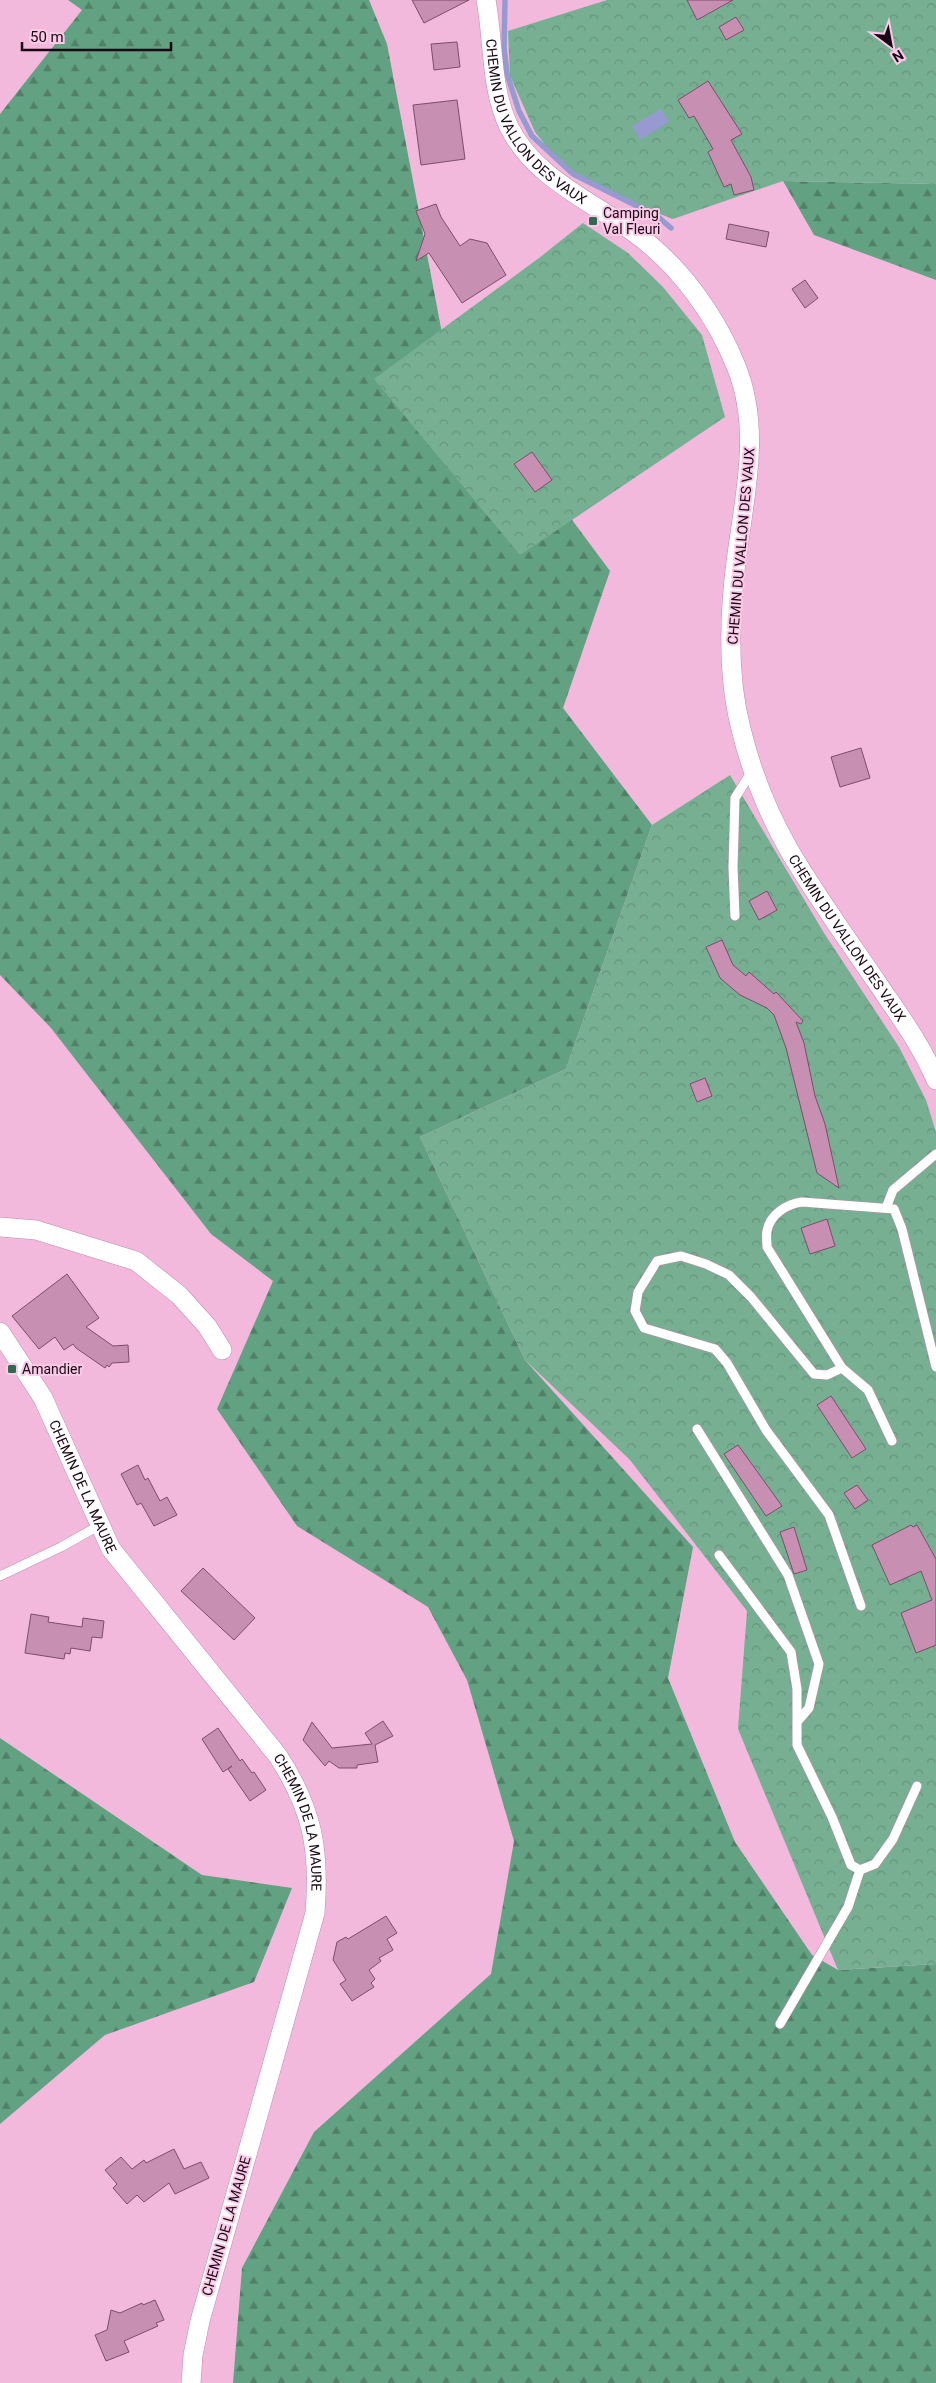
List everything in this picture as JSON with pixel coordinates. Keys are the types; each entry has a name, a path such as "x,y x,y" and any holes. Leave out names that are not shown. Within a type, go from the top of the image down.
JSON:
{"street":[{"name":"CHEMIN DU VALLON DES VAUX","path":"486,0 498,100 509,127 521,148 542,170 653,246 693,291 728,347 738,370 746,401 750,453 744,513 736,562 731,639 732,681 740,728 768,808 788,849 934,1070"},
{"path":"0,1227 36,1230 136,1261 180,1295 207,1326 222,1350"},
{"name":"CHEMIN DE LA MAURE","path":"0,1332 43,1398 111,1548 132,1578 278,1756 295,1782 307,1812 316,1844 318,1877 315,1913 200,2321 193,2355 191,2383"}],"lane":[{"path":"735,916 733,867 735,798 753,768"},
{"path":"886,1208 893,1190 936,1154"},
{"path":"892,1441 868,1390 842,1368 767,1247 766,1230 778,1212 788,1204 802,1202 826,1202 894,1209 902,1229 936,1367"},
{"path":"842,1368 827,1375 814,1374 751,1297 729,1276 706,1264 681,1256 657,1261 638,1292 634,1311 644,1328 715,1349 727,1362 766,1430 829,1515 861,1606"},
{"path":"697,1429 788,1575 819,1664 809,1708 797,1722"},
{"path":"0,1576 61,1547 100,1524"},
{"path":"719,1555 791,1652 797,1688 797,1746 832,1817 848,1862 860,1870"},
{"path":"860,1870 875,1864 893,1839 917,1786"},
{"path":"780,2024 848,1908 860,1870"}],"green space":[{"path":"68,0 369,0 387,44 445,349 610,571 563,708 652,825 566,1069 420,1137 525,1360 693,1547 668,1678 735,1842 812,1955 838,1970 936,1964 936,2383 233,2383 242,2268 314,2132 491,1974 514,1841 467,1680 428,1607 297,1526 217,1409 273,1281 211,1234 51,1028 0,975 0,114 82,10"},
{"path":"607,0 936,0 936,184 783,181 673,219 634,204 562,166 535,132 510,76 508,31"},
{"path":"783,181 936,184 936,280 814,235"},
{"path":"583,223 628,253 663,287 702,335 725,417 520,555 374,379 539,258"},
{"path":"730,775 824,933 899,1047 926,1100 936,1132 936,1964 838,1970 738,1729 747,1611 630,1460 525,1360 420,1137 566,1069 652,825"},
{"path":"0,1738 202,1875 292,1888 254,1982 105,2035 0,2124"}],"water":[{"path":"661,109 669,122 640,140 632,126"}],"building":[{"path":"412,0 469,0 424,23"},
{"path":"687,0 733,0 697,20"},
{"path":"736,17 744,30 726,40 719,27"},
{"path":"457,42 460,67 434,70 431,44"},
{"path":"708,81 742,134 731,140 751,177 754,190 734,195 731,184 724,187 708,152 713,149 694,116 689,118 678,100"},
{"path":"457,100 465,159 421,165 413,105"},
{"path":"436,204 441,217 460,246 470,239 487,243 506,275 462,303 429,253 416,261 425,234 416,211"},
{"path":"729,224 769,232 766,247 726,239"},
{"path":"805,280 818,298 805,308 792,289"},
{"path":"532,452 552,480 535,492 514,464"},
{"path":"861,748 870,778 840,787 831,757"},
{"path":"767,891 777,910 759,920 749,901"},
{"path":"722,940 733,965 746,976 749,972 774,994 776,992 803,1021 801,1024 796,1022 804,1043 815,1096 825,1124 839,1188 817,1173 786,1048 774,1015 767,1008 740,995 720,978 706,947"},
{"path":"705,1078 712,1096 697,1102 690,1084"},
{"path":"827,1219 835,1246 810,1254 801,1228"},
{"path":"67,1274 99,1318 86,1327 113,1346 128,1345 129,1362 112,1363 109,1367 107,1365 105,1368 73,1344 64,1350 55,1337 39,1349 12,1316"},
{"path":"831,1396 866,1449 852,1458 817,1405"},
{"path":"738,1445 782,1506 766,1516 724,1454"},
{"path":"138,1465 145,1480 148,1478 160,1501 167,1497 177,1515 154,1526 141,1503 137,1505 121,1474"},
{"path":"857,1485 868,1500 855,1509 844,1493"},
{"path":"911,1525 913,1527 917,1525 936,1559 936,1645 916,1653 901,1613 932,1600 921,1571 890,1585 872,1545"},
{"path":"794,1527 807,1570 794,1574 780,1532"},
{"path":"203,1568 255,1618 234,1640 181,1591"},
{"path":"31,1614 49,1617 48,1622 82,1627 83,1618 104,1621 102,1638 92,1637 90,1651 71,1648 70,1654 65,1653 64,1659 25,1653"},
{"path":"383,1721 393,1736 375,1745 378,1762 357,1765 357,1768 339,1768 329,1761 325,1766 303,1740 312,1722 332,1748 372,1744 365,1733"},
{"path":"218,1728 240,1761 242,1759 252,1773 254,1772 266,1790 250,1801 228,1769 232,1766 223,1772 202,1739"},
{"path":"386,1916 397,1933 387,1939 393,1950 379,1958 381,1961 369,1970 375,1979 371,1983 374,1987 352,2001 340,1984 346,1980 333,1960 337,1942 346,1937 348,1939"},
{"path":"174,2149 184,2169 201,2162 209,2178 175,2194 169,2183 144,2202 137,2195 127,2204 113,2188 117,2184 105,2170 121,2157 132,2169 144,2160 146,2163"},
{"path":"155,2300 164,2320 156,2323 158,2326 124,2341 129,2352 106,2361 95,2335 107,2330 111,2310 120,2313 142,2303 143,2305"}],"waterway":[{"path":"505,0 504,47 507,74 519,111 532,136 573,174 657,216 671,228"}],"place":[{"name":"Camping Val Fleuri","path":"593,221"},
{"name":"Amandier","path":"12,1369"}]}
